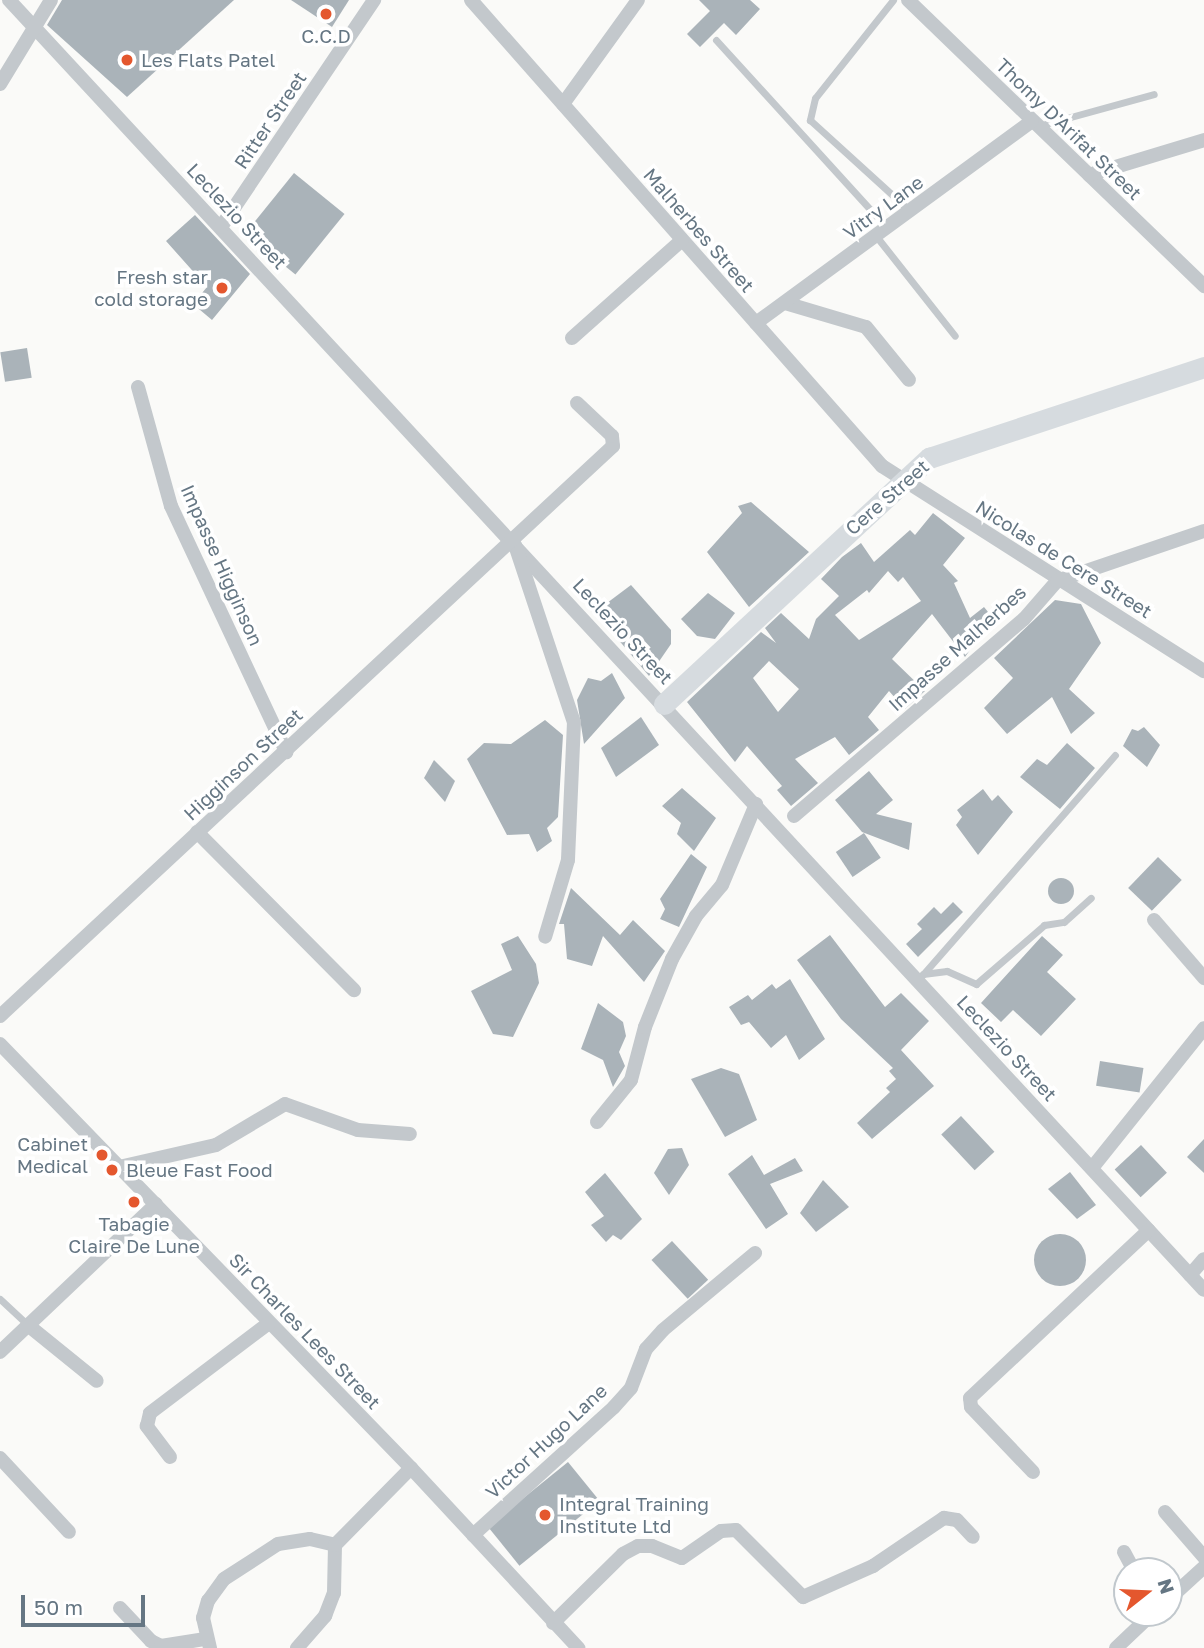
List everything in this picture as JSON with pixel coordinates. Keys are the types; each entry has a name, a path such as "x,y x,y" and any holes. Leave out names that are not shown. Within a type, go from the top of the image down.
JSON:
{"street":[{"name":"Leclezio Street","path":"10,0 920,977 1204,1290"},
{"path":"0,84 51,0"},
{"name":"Ritter Street","path":"221,227 374,0"},
{"path":"476,5 494,0"},
{"path":"563,104 638,0"},
{"name":"Thomy D'Arifat Street","path":"908,0 1204,286"},
{"name":"Malherbes Street","path":"476,5 882,466 904,478"},
{"name":"Vitry Lane","path":"757,323 1035,123"},
{"path":"1089,175 1204,140"},
{"path":"572,338 682,240"},
{"path":"785,303 866,327 909,380"},
{"name":"Cere Street","path":"664,704 904,478 929,458 972,440 1204,367"},
{"name":"Impasse Higginson","path":"138,387 171,506 286,752"},
{"name":"Higginson Street","path":"0,1016 613,446 612,436 577,403"},
{"name":"Nicolas de Cere Street","path":"904,478 1057,581 1204,671"},
{"path":"1057,581 1204,531"},
{"path":"513,541 573,722 568,860 545,937"},
{"name":"Impasse Malherbes","path":"794,816 1024,620 1057,581"},
{"path":"597,1122 631,1080 645,1027 672,959 696,916 722,885 756,804"},
{"path":"197,832 354,990"},
{"path":"1154,920 1204,978"},
{"path":"1092,1168 1204,1028"},
{"name":"Sir Charles Lees Street","path":"0,1044 411,1468 578,1648"},
{"path":"119,1167 216,1145 285,1104 358,1130 410,1135"},
{"path":"0,1352 156,1203"},
{"path":"1033,1472 971,1407 970,1398 1149,1230"},
{"name":"Victor Hugo Lane","path":"472,1535 631,1388 646,1349 663,1329 755,1253"},
{"path":"1190,1275 1204,1259"},
{"path":"170,1457 150,1433 150,1413 269,1323"},
{"path":"29,1326 96,1381"},
{"path":"0,1458 69,1532"},
{"path":"297,1648 325,1616 334,1593 335,1545 411,1468"},
{"path":"1165,1512 1204,1558"},
{"path":"553,1623 623,1554 638,1546 652,1546 682,1558 720,1531 736,1530 803,1597 873,1566 944,1518 957,1520 973,1537"},
{"path":"120,1608 151,1641 162,1646 207,1643 208,1601 225,1579 256,1556 291,1540 335,1545"},
{"path":"1124,1552 1127,1557"},
{"path":"1183,1586 1204,1567"},
{"path":"1116,1648 1138,1627"}],"lane":[{"path":"893,0 815,98 810,120 910,211"},
{"path":"716,40 881,232 955,337"},
{"path":"1035,123 1154,94"},
{"path":"920,977 1115,755"},
{"path":"920,977 947,971 976,984 1044,925 1064,922 1091,898"},
{"path":"0,1299 29,1326"}],"building":[{"name":"Les Flats Patel","path":"62,0 234,0 127,97 47,25"},
{"name":"C.C.D","path":"291,0 349,0 332,27"},
{"path":"699,0 750,0 760,9 736,35 724,23 700,47 687,34 710,11"},
{"path":"294,173 345,214 295,275 245,234"},
{"path":"195,215 250,274 212,320 193,304 207,287 166,241"},
{"path":"27,348 32,378 5,382 0,352"},
{"path":"751,502 809,552 749,607 707,552 742,513 738,506"},
{"path":"933,513 965,538 943,565 958,581 954,583 970,618 984,607 993,618 965,657 932,614 892,659 925,691 905,709 889,691 868,717 879,730 849,755 835,737 795,759 818,783 791,806 777,790 782,786 747,746 735,762 687,702 761,632 776,643 765,628 781,613 809,639 816,619 839,596 821,579 842,557 861,543 874,562 910,530 915,535","holes":["888,571 898,582 903,577 921,601 859,640 835,615 867,590 869,593","769,661 799,689 778,712 753,678"]},
{"path":"631,585 671,630 671,644 649,676 595,612"},
{"path":"708,593 735,613 715,639 697,636 681,619"},
{"path":"1055,600 1081,604 1101,643 1069,689 1095,713 1071,734 1052,697 1007,734 984,708 1013,678 994,658"},
{"path":"612,673 625,698 584,744 577,700 588,678 601,681"},
{"path":"641,717 659,745 616,777 601,748"},
{"path":"545,720 563,735 558,817 547,828 552,841 537,852 529,834 507,835 467,759 484,743 511,744"},
{"path":"1144,727 1160,745 1147,767 1123,746 1132,729 1138,731"},
{"path":"1067,743 1095,768 1060,809 1020,777 1037,759 1047,765"},
{"path":"434,760 455,781 445,802 424,778"},
{"path":"869,771 893,800 876,814 912,823 909,850 862,832 835,800"},
{"path":"682,788 716,818 694,851 677,834 681,823 662,806"},
{"path":"983,789 992,801 998,795 1013,812 978,855 956,825 962,817 957,810"},
{"path":"864,833 881,858 853,877 836,852"},
{"path":"691,854 707,867 679,927 660,919 665,909 660,899"},
{"path":"1158,857 1182,880 1152,911 1128,888"},
{"path":"1061,878 1070,882 1074,891 1070,900 1061,904 1052,900 1048,891 1052,882"},
{"path":"571,888 620,935 633,920 665,951 644,982 603,936 592,966 567,959 564,924 559,924"},
{"path":"953,902 963,912 918,957 906,944 922,929 917,924 934,907 941,914"},
{"path":"830,935 885,1007 901,993 929,1021 901,1050 934,1086 872,1139 857,1123 890,1092 886,1088 896,1079 889,1071 893,1068 841,1019 797,960"},
{"path":"518,936 536,964 539,983 513,1037 493,1034 471,991 512,970 501,944"},
{"path":"1042,936 1063,955 1047,972 1076,999 1041,1036 1013,1010 1001,1022 981,1003"},
{"path":"790,979 825,1039 799,1060 786,1035 771,1048 749,1022 741,1025 729,1007 748,995 752,1000 772,984 776,989"},
{"path":"598,1003 623,1022 626,1036 619,1052 625,1066 613,1087 603,1060 581,1049"},
{"path":"1100,1061 1143,1068 1140,1093 1096,1086"},
{"path":"721,1068 739,1074 757,1120 725,1137 691,1079"},
{"path":"961,1116 994,1152 975,1170 941,1134"},
{"path":"1204,1139 1204,1173 1187,1157"},
{"path":"1141,1145 1167,1173 1141,1197 1115,1170"},
{"path":"682,1148 689,1165 669,1195 654,1173 668,1149"},
{"path":"752,1155 764,1175 795,1158 803,1171 770,1184 788,1214 766,1229 728,1174"},
{"path":"1070,1172 1096,1205 1077,1219 1048,1189"},
{"path":"605,1173 642,1219 621,1240 613,1235 606,1242 591,1225 604,1216 585,1192"},
{"path":"823,1180 849,1207 816,1232 800,1213"},
{"path":"1060,1234 1079,1241 1086,1260 1079,1279 1060,1286 1041,1279 1034,1260 1041,1241"},
{"path":"672,1241 708,1280 688,1299 652,1260"},
{"name":"Integral Training Institute Ltd","path":"568,1462 599,1501 519,1566 488,1527"}],"place":[{"name":"C.C.D","path":"326,14"},
{"name":"Les Flats Patel","path":"127,60"},
{"name":"Fresh star cold storage","path":"222,288"},
{"name":"Cabinet Medical","path":"102,1155"},
{"name":"Bleue Fast Food","path":"112,1170"},
{"name":"Tabagie Claire De Lune","path":"134,1202"},
{"name":"Integral Training Institute Ltd","path":"545,1515"}]}
